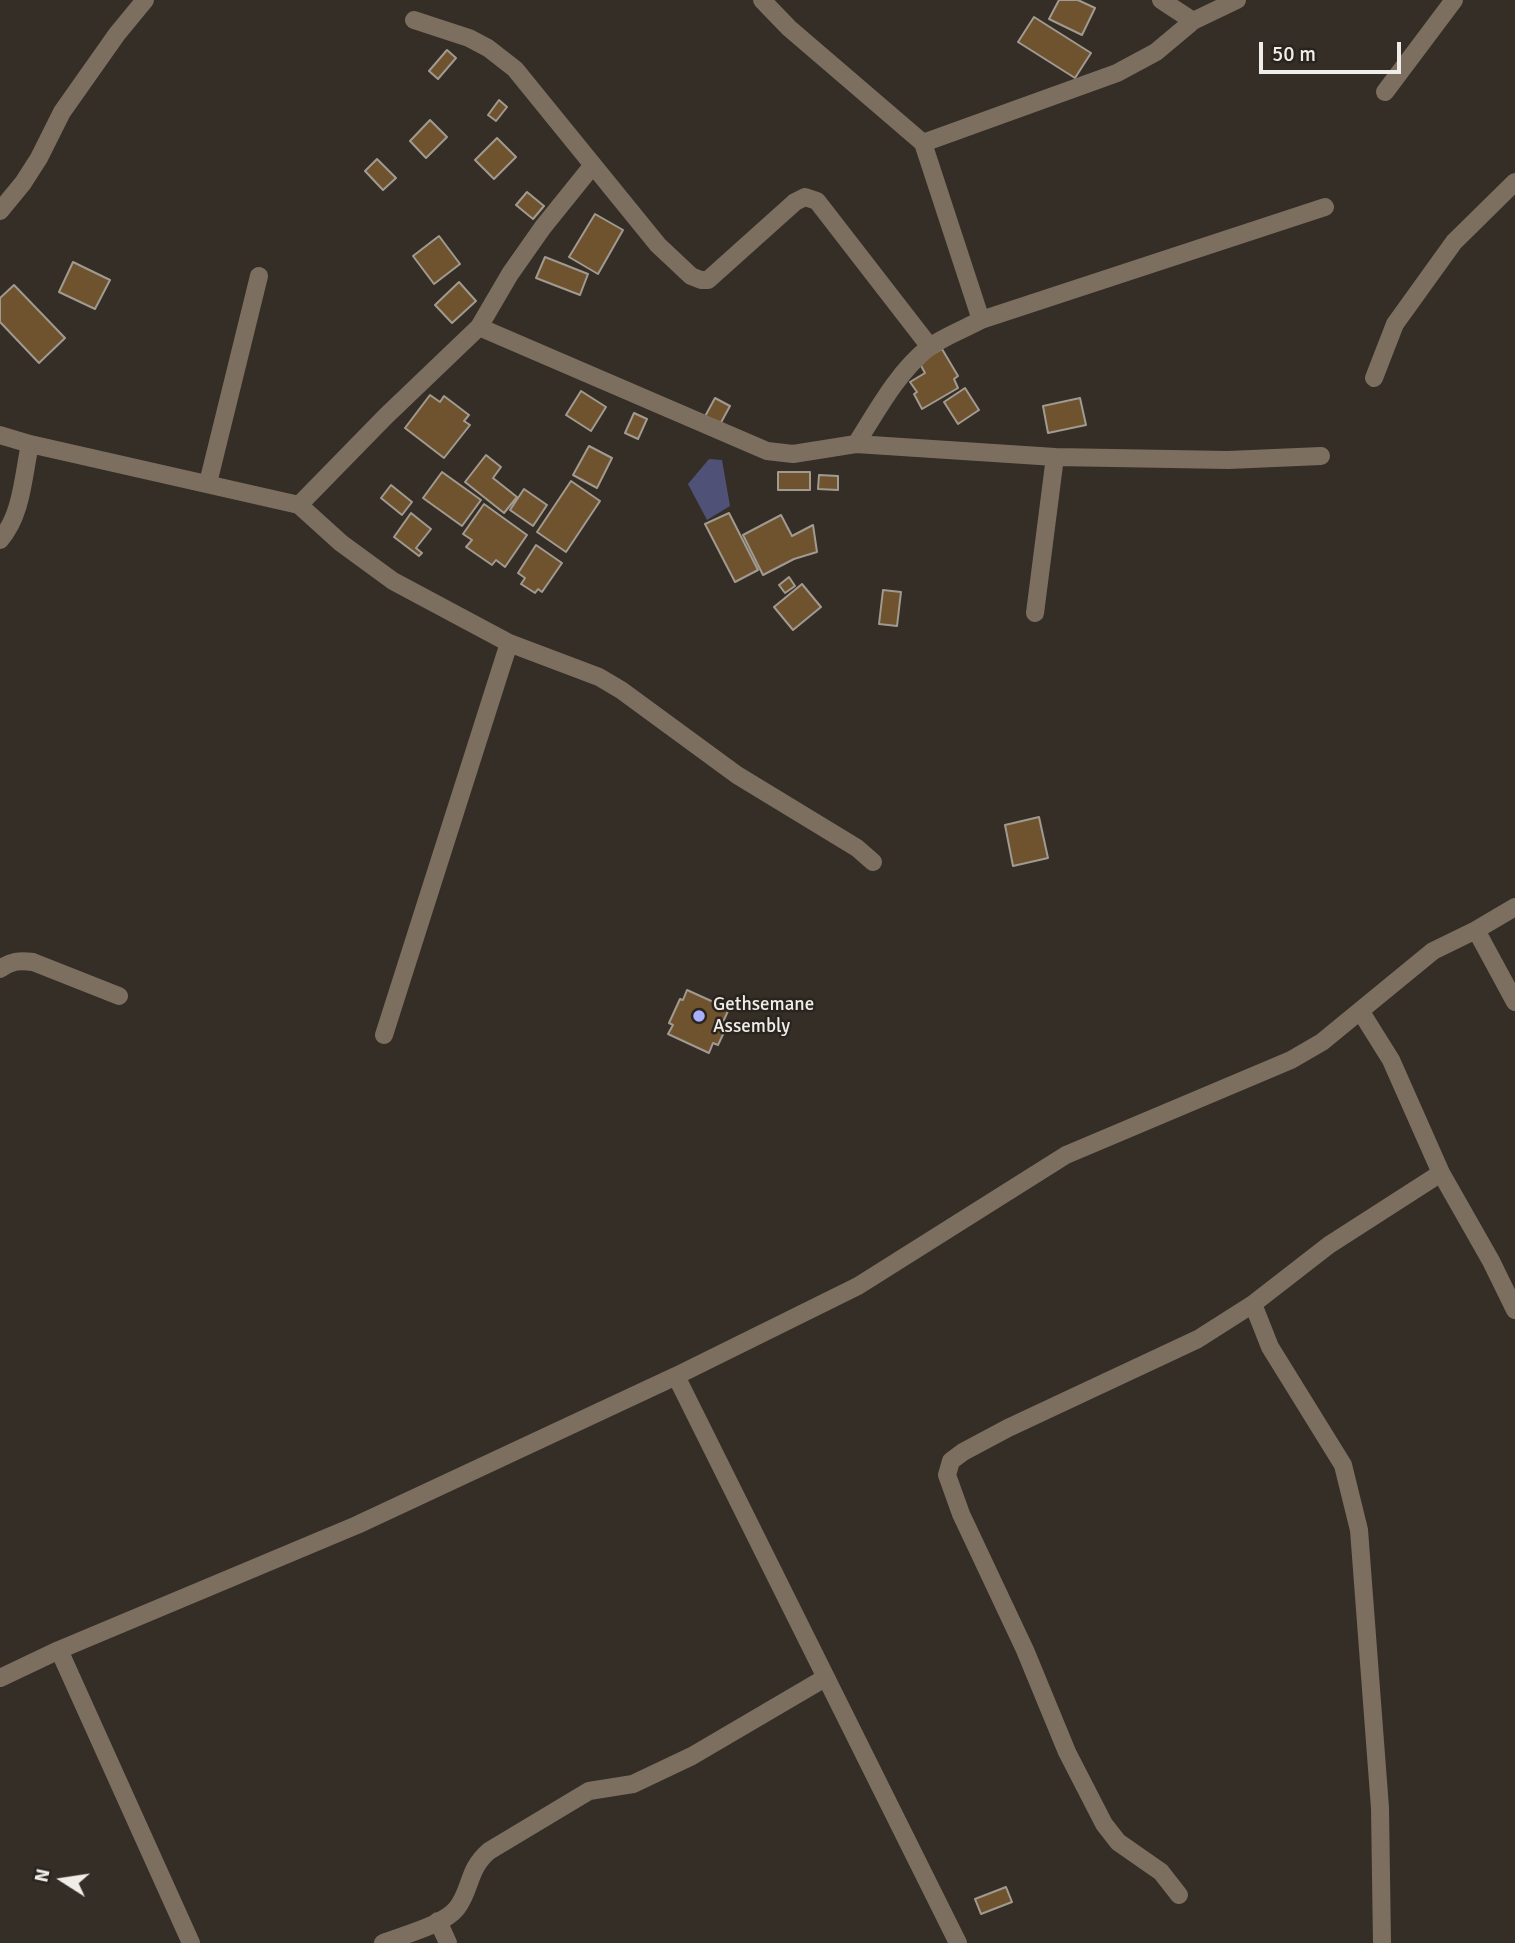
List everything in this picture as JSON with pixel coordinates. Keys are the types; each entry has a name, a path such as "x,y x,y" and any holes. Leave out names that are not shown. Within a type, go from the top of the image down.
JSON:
{"street":[{"path":"0,211 39,158 62,112 117,34 145,0"},
{"path":"762,0 789,28 923,143 981,320"},
{"path":"1161,0 1193,21"},
{"path":"923,143 1117,73 1156,52 1193,21 1237,0"},
{"path":"1385,92 1454,0"},
{"path":"414,20 469,38 488,48 515,69 658,245 691,276 708,280 795,202 805,197 817,201 929,347"},
{"path":"299,505 386,416 479,327 510,274 543,227 593,165"},
{"path":"1374,378 1395,324 1454,242 1515,182"},
{"path":"856,444 891,389 929,347 981,320 1325,207"},
{"path":"208,483 259,276"},
{"path":"479,327 767,451 793,454 856,444 1055,457 1228,460 1321,456"},
{"path":"0,435 299,505 341,543 393,581 509,643 599,677 621,690 737,775 857,848 873,862"},
{"path":"0,540 16,516 30,444"},
{"path":"1035,613 1055,457"},
{"path":"384,1035 509,643"},
{"path":"0,1678 59,1650 357,1525 676,1376 858,1286 1066,1155 1291,1060 1322,1042 1433,951 1515,907"},
{"path":"1476,930 1515,1003"},
{"path":"0,969 8,963 20,960 33,962 119,996"},
{"path":"1361,1012 1397,1072 1441,1173 1491,1261 1515,1310"},
{"path":"1179,1895 1161,1872 1118,1842 1104,1824 1067,1752 1025,1650 961,1514 947,1475 951,1461 1008,1428 1198,1339 1253,1304 1329,1245 1441,1173"},
{"path":"1253,1304 1270,1347 1343,1465 1359,1530 1380,1808 1382,1943"},
{"path":"676,1376 958,1943"},
{"path":"59,1650 191,1943"},
{"path":"383,1943 438,1921 456,1909 478,1860 589,1791 633,1784 692,1756 825,1678"},
{"path":"438,1921 448,1943"}],"shaded area":[{"path":"709,459 722,460 730,506 707,520 688,484"}],"building":[{"path":"1059,0 1078,0 1095,8 1082,35 1049,19"},
{"path":"1034,17 1091,53 1075,78 1018,42"},
{"path":"447,50 456,58 438,79 429,71"},
{"path":"499,100 507,107 496,121 488,115"},
{"path":"430,120 447,137 426,158 410,141"},
{"path":"497,138 516,157 494,179 475,160"},
{"path":"377,159 396,178 383,190 365,171"},
{"path":"527,192 544,206 533,219 516,205"},
{"path":"595,214 623,230 598,274 569,257"},
{"path":"439,236 460,264 434,284 413,256"},
{"path":"545,257 588,274 580,295 536,278"},
{"path":"73,262 110,280 95,309 59,292"},
{"path":"459,282 476,301 452,323 435,305"},
{"path":"14,285 65,338 39,363 0,322 0,298"},
{"path":"942,349 958,376 954,379 958,388 922,409 914,394 917,392 910,382 925,373 919,362"},
{"path":"965,388 979,410 958,424 944,402"},
{"path":"581,391 606,407 591,431 566,415"},
{"path":"430,395 440,402 444,396 469,415 464,421 470,425 444,458 405,428"},
{"path":"715,398 730,406 718,428 703,420"},
{"path":"1080,398 1086,425 1048,433 1043,406"},
{"path":"634,413 647,419 638,439 625,433"},
{"path":"589,446 612,458 597,488 573,475"},
{"path":"486,455 501,467 493,478 517,497 504,513 465,482"},
{"path":"442,472 481,500 462,526 423,498"},
{"path":"778,472 810,472 810,490 778,490"},
{"path":"819,475 838,476 838,490 818,489"},
{"path":"571,481 600,501 566,552 537,532"},
{"path":"391,485 412,502 402,515 381,498"},
{"path":"524,489 547,505 533,526 510,510"},
{"path":"484,504 527,535 505,567 496,560 492,565 466,547 472,540 463,534"},
{"path":"411,513 431,529 416,548 422,553 419,556 394,537"},
{"path":"729,513 758,570 735,582 705,524"},
{"path":"781,515 792,536 813,525 817,552 794,559 763,575 743,535"},
{"path":"536,545 562,563 542,592 538,589 535,593 521,584 525,578 518,573"},
{"path":"789,577 795,586 785,593 779,585"},
{"path":"802,584 821,607 793,630 774,607"},
{"path":"883,590 901,592 897,626 879,624"},
{"path":"1039,817 1048,858 1013,866 1005,825"},
{"name":"Gethsemane Assembly","path":"687,990 729,1009 722,1024 727,1026 718,1045 713,1043 709,1053 668,1034 673,1025 669,1023"},
{"path":"1006,1887 1012,1902 981,1914 975,1899"}],"place":[{"name":"Gethsemane Assembly","path":"699,1016"}]}
